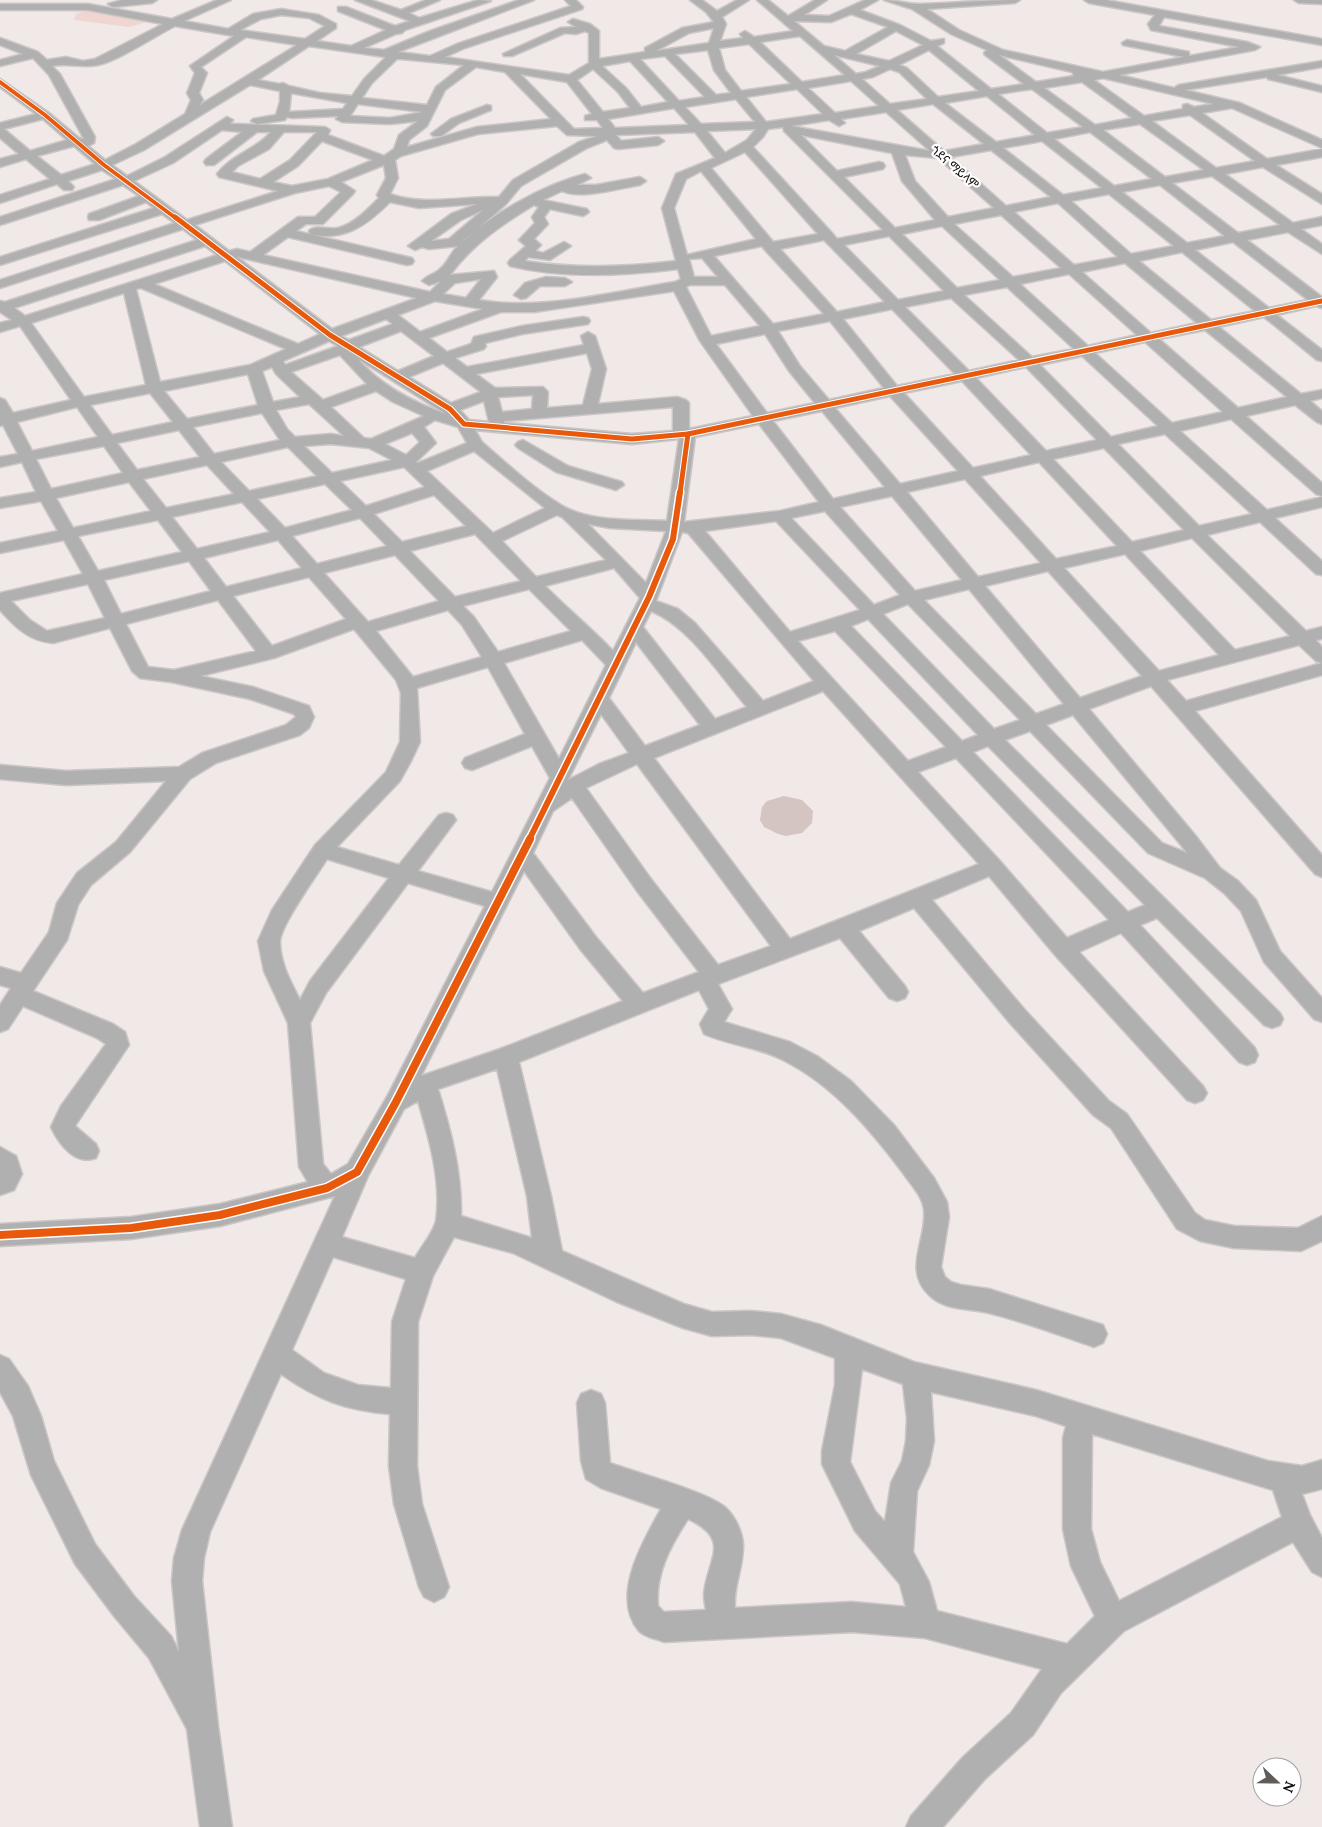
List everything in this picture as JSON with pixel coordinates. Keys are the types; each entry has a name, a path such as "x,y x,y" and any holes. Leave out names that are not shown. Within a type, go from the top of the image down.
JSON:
{"street":[{"path":"88,7 152,0"},
{"path":"44,64 66,60 83,64 98,62 174,22 226,0"},
{"path":"320,18 349,0"},
{"path":"386,0 392,2 408,0"},
{"path":"401,13 435,0"},
{"path":"353,50 420,22 490,0"},
{"path":"369,52 450,20 510,0"},
{"path":"695,0 719,20 735,26 752,40 858,142"},
{"path":"635,57 686,30 719,20 744,0"},
{"path":"790,20 822,0"},
{"path":"790,20 826,20 873,0"},
{"path":"889,0 916,7 955,32 975,42 1009,54 1231,104 1321,152"},
{"path":"916,7 1015,0"},
{"path":"1091,0 1322,42"},
{"path":"1299,0 1322,1"},
{"path":"368,1 420,22"},
{"name":"ጎደና ማይላም","path":"770,2 852,78 942,155 1322,491"},
{"path":"0,7 35,3 88,7 230,32 353,50 470,63 571,79 594,64 802,33"},
{"path":"393,55 455,34 532,3"},
{"path":"427,112 390,121 344,120 343,116 356,101 368,81 393,55 434,33 532,3"},
{"path":"342,4 398,31"},
{"path":"428,59 461,46 530,26 570,4"},
{"path":"453,61 530,26 570,4"},
{"path":"515,42 540,50 563,42 583,19 570,4"},
{"path":"0,200 104,165 140,147 249,81 332,26 320,18 278,10 255,16 230,32"},
{"path":"852,10 896,27 929,46 1322,357"},
{"path":"783,127 888,108 1104,75 1254,47 1154,28 1153,24 1161,14"},
{"path":"1225,14 1242,28"},
{"path":"719,20 710,46 717,66 763,126"},
{"path":"526,59 496,50 515,42 530,26 578,26 594,32 592,56 594,64 622,90 638,111"},
{"path":"847,54 896,27"},
{"path":"686,30 710,46"},
{"path":"581,120 852,78 879,72 955,32"},
{"path":"189,116 197,100 193,94 201,73 194,68 195,66 244,34"},
{"path":"0,41 34,54 54,74 90,139 0,163"},
{"path":"975,42 1321,302"},
{"path":"1127,43 1322,89"},
{"path":"508,54 528,46"},
{"path":"819,48 890,65 903,70 936,101 1062,199 1127,258 1210,324 1322,419"},
{"path":"488,53 470,63 440,89 438,96 417,129 403,138 391,157 392,178 383,195 387,198 424,204 458,200 498,201"},
{"path":"668,53 713,99"},
{"path":"0,63 34,54"},
{"path":"635,57 722,158"},
{"path":"536,73 548,64"},
{"path":"1164,89 1264,75 1322,64"},
{"path":"1069,67 1322,250"},
{"path":"509,69 583,145"},
{"path":"571,79 618,145 671,140 673,138 671,128 763,126 783,127 898,150 942,155 1231,104"},
{"path":"249,81 283,86 320,96 427,112"},
{"path":"0,82 48,117 104,165 227,256 340,344 396,377 443,413 464,424 498,422 538,413 680,402 684,434 684,528 993,866 1063,948 1195,1093"},
{"path":"0,221 148,172 223,123 278,120 288,100 288,94 283,86"},
{"path":"1164,89 1265,163 1322,200"},
{"path":"0,98 16,94"},
{"path":"307,114 320,96"},
{"path":"435,138 455,121 487,108"},
{"path":"282,115 346,112"},
{"path":"0,127 48,117 76,114"},
{"path":"189,116 254,128 319,128 324,130 321,136 294,163 261,184"},
{"path":"0,284 292,190 331,182 435,138 477,131 560,122"},
{"path":"763,126 759,136 746,146 682,175 668,204 681,261 683,283 707,340 762,417 829,505 911,597 1155,848 1212,873 1231,887 1250,906 1272,956 1322,1013"},
{"path":"783,127 836,174 891,232 1030,363 1195,532 1322,657"},
{"path":"201,161 254,128"},
{"path":"280,129 265,146 232,165 223,174 292,190"},
{"path":"417,129 435,138"},
{"path":"0,132 78,195"},
{"path":"571,133 609,132"},
{"path":"425,244 453,243 479,221 512,186 609,132"},
{"path":"321,136 362,154 391,157"},
{"path":"746,146 895,305 966,376 1130,548 1232,658"},
{"path":"898,150 905,177 911,187 944,222 1322,570"},
{"path":"550,305 542,299 515,295 546,275 605,270 634,270 706,254 768,244 891,232 1321,152"},
{"path":"176,155 201,161 256,168 278,173"},
{"path":"703,166 768,244 834,317 893,390 1182,708 1322,869"},
{"path":"836,174 879,166"},
{"path":"544,169 557,188"},
{"path":"135,285 298,349 340,344 387,313 433,297 445,278 445,272 460,252 493,224 557,188 585,178"},
{"path":"557,188 586,190 640,181"},
{"path":"253,256 305,220 318,221 349,191 331,182"},
{"path":"7,183 41,208"},
{"path":"0,260 20,249 148,197"},
{"path":"281,262 313,236 333,234 346,230 387,198"},
{"path":"383,286 403,260 456,217 498,201"},
{"path":"532,201 583,212"},
{"path":"547,205 538,217 542,224 526,240 534,245 515,263 571,283 604,281 605,270"},
{"path":"0,251 20,249 164,209"},
{"path":"479,221 493,224"},
{"path":"707,340 768,327 834,317 1322,221"},
{"path":"290,229 336,245 403,260"},
{"path":"1,306 60,289 207,241"},
{"path":"307,268 336,245"},
{"path":"525,253 545,257 564,246"},
{"path":"20,249 44,270 74,304"},
{"path":"0,328 237,253 417,294 499,308 524,309 683,283 729,281"},
{"path":"347,278 369,253"},
{"path":"706,254 768,327 794,368 824,405 1188,840 1212,873"},
{"path":"0,269 13,280"},
{"path":"417,294 427,283 445,278 489,274 490,277 469,303"},
{"path":"571,283 580,300 583,321 599,368 590,408"},
{"path":"135,285 154,388 211,460 282,535 360,626 406,685 410,693 412,726 410,742 402,761 393,776 322,850 280,916 268,941 275,971 300,1023 311,1167 326,1188"},
{"path":"478,291 494,292"},
{"path":"498,422 543,432 632,439 684,434 1030,363 1147,336 1321,302"},
{"path":"1,306 22,321 106,440 268,654"},
{"path":"419,337 499,308"},
{"path":"387,313 491,393 498,422"},
{"path":"396,377 444,357 474,349 479,346 478,341 494,336 583,321"},
{"path":"4,420 80,402 278,365 403,324"},
{"path":"340,344 376,386 408,406 443,413"},
{"path":"464,372 592,348"},
{"path":"278,365 298,349"},
{"path":"278,365 299,391 365,442 411,466 491,540 571,623 586,633 616,664"},
{"path":"254,369 267,408 281,432 400,550 468,621 493,661 535,737 644,885 709,978 721,1009 711,1024 712,1027 792,1054 829,1078 856,1100 888,1133 930,1192 936,1209 934,1234 930,1251 930,1271 935,1284 947,1293 960,1298 986,1300 1094,1334"},
{"path":"0,462 267,408 315,402 376,386"},
{"path":"0,503 46,496 290,442 331,439 365,442 415,426 491,393 540,391 538,413"},
{"path":"491,540 563,512 595,522 684,528 780,516 968,472 1322,394"},
{"path":"0,403 4,420 28,456 46,496 93,576 141,671 146,674 172,676 253,692 302,710 305,716 302,723 292,730 209,758 183,774 123,847 84,879 68,903 60,934 0,1023"},
{"path":"464,424 476,445 563,512 618,562 648,600 672,612 689,627 759,709"},
{"path":"411,466 428,443 415,426"},
{"path":"492,459 523,445 543,432"},
{"path":"0,548 328,478 411,466 476,445"},
{"path":"523,445 571,472 616,485"},
{"path":"0,599 93,576 282,535 364,514 436,490"},
{"path":"786,639 839,624 911,597 1130,548 1322,502"},
{"path":"780,516 992,738 1159,908 1272,1019"},
{"path":"0,599 35,634 43,638 314,572 478,528"},
{"path":"216,1827 202,1726 188,1580 189,1558 205,1508 277,1355 357,1172 396,1102 544,810 567,782 598,696 648,600 673,538 684,528"},
{"path":"172,676 268,654 360,626 618,562"},
{"path":"839,624 1124,922 1246,1055"},
{"path":"634,627 712,728"},
{"path":"906,770 1033,721 1154,678 1322,632"},
{"path":"406,685 586,633"},
{"path":"1182,708 1322,669"},
{"path":"567,782 606,769 827,683"},
{"path":"598,696 785,949"},
{"path":"472,763 535,737"},
{"path":"0,772 66,778 183,774"},
{"path":"300,1023 318,987 446,820"},
{"path":"322,850 497,902"},
{"path":"522,854 588,943 640,1004"},
{"path":"396,1102 425,1085 506,1057 640,1004 844,928 993,866"},
{"path":"917,898 1017,1016 1101,1108 1119,1121 1186,1220 1200,1230 1234,1237 1302,1240 1322,1227"},
{"path":"1063,948 1159,908"},
{"path":"844,928 897,992"},
{"path":"0,976 117,1039 118,1045 68,1113 63,1127 69,1137 87,1151"},
{"path":"506,1057 539,1196 545,1238 551,1257"},
{"path":"425,1085 442,1143 449,1192 448,1224 421,1272 405,1322 403,1466 408,1504 434,1587"},
{"path":"0,1158 7,1164 10,1174 5,1182 0,1184"},
{"path":"0,1235 141,1227 220,1215 326,1188 357,1172"},
{"path":"448,1224 517,1243 626,1293 683,1316 712,1324 751,1323 781,1326 821,1338 914,1375 1036,1403 1283,1478 1296,1481 1313,1479 1322,1474"},
{"path":"327,1244 421,1272"},
{"path":"849,1350 848,1385 836,1451 836,1464 846,1487 865,1521 899,1560 914,1582 925,1622"},
{"path":"277,1355 316,1383 358,1398 404,1402"},
{"path":"0,1368 18,1395 27,1416 41,1465 85,1554 124,1606 160,1647 202,1726"},
{"path":"899,1560 901,1501 906,1481 915,1464 919,1445 918,1391 914,1375"},
{"path":"591,1403 596,1469 601,1474 713,1516 723,1526 728,1541 729,1559 719,1594 722,1625"},
{"path":"1081,1418 1077,1438 1077,1529 1086,1566 1113,1620"},
{"path":"1283,1478 1298,1524 1308,1545 1322,1562"},
{"path":"682,1503 665,1529 653,1554 644,1585 643,1610 650,1622 664,1627 852,1617 925,1622 1029,1651 1072,1660"},
{"path":"922,1827 974,1768 1022,1724 1050,1682 1113,1620 1229,1558 1298,1524"}],"shaded area":[{"path":"87,10 124,14 151,21 129,27 74,20 76,14"}],"building":[{"path":"784,796 802,800 813,811 812,823 802,833 786,836 778,834 764,827 760,820 762,807 767,801"}],"cycle path":[{"path":"0,82 45,115 104,165 330,335 450,409 464,424 632,439 688,434 1322,301"},
{"path":"0,1235 131,1228 220,1215 327,1188 357,1172 396,1102 522,854 649,597 673,539 688,434"}]}
